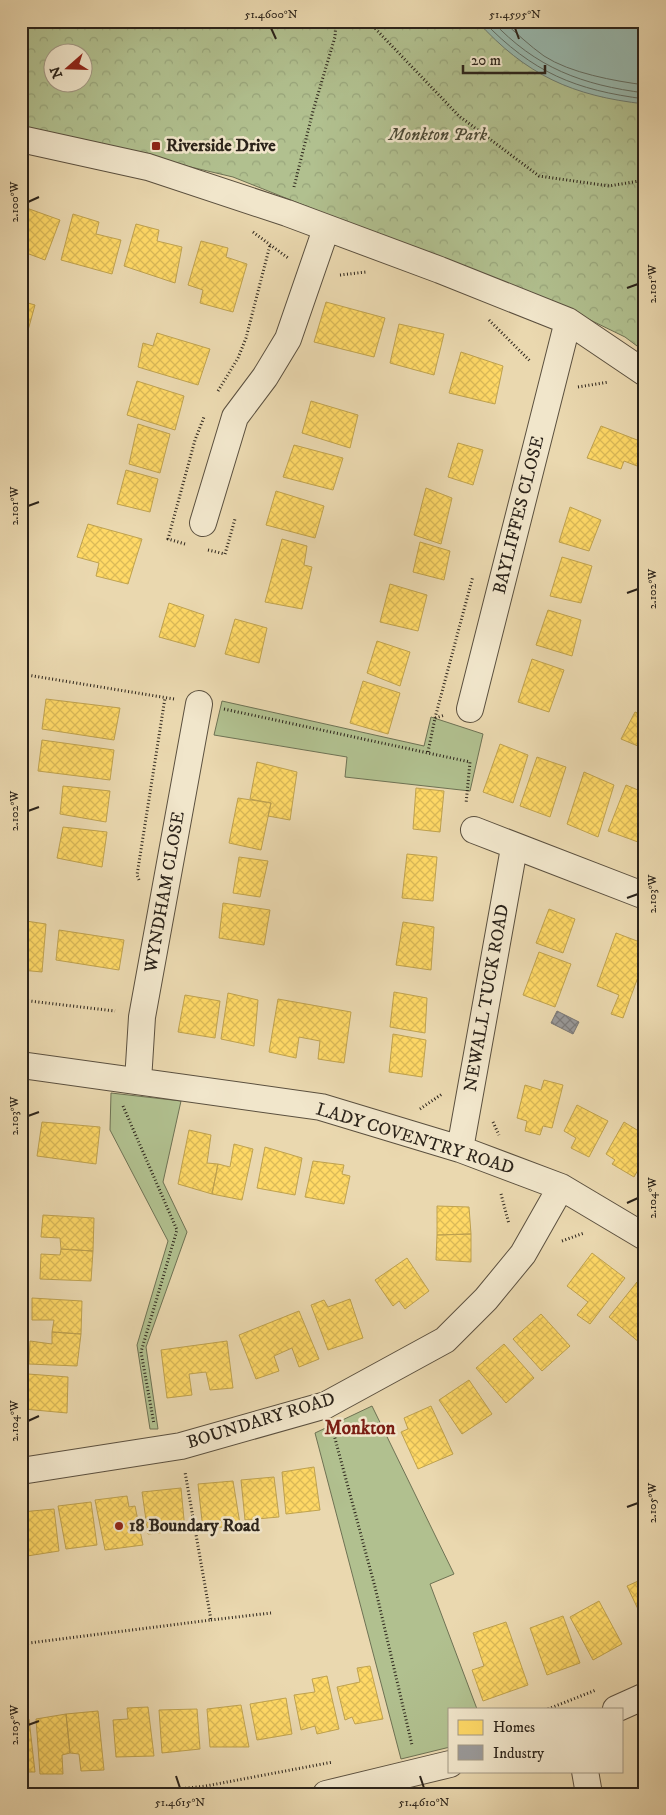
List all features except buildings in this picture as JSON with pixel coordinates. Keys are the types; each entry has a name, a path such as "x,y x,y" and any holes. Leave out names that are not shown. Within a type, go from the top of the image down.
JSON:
{"street":[{"path":"21,139 148,167 287,214 440,270 568,321 645,373"},
{"path":"203,523 235,418 265,377 288,339 326,229"},
{"name":"BAYLIFFES CLOSE","path":"470,709 568,321"},
{"name":"WYNDHAM CLOSE","path":"138,1081 142,1016 199,704"},
{"path":"474,830 514,848 645,896"},
{"name":"NEWALL TUCK ROAD","path":"460,1149 514,848"},
{"name":"LADY COVENTRY ROAD","path":"21,1066 321,1107 460,1149 561,1187 645,1237"},
{"name":"BOUNDARY ROAD","path":"21,1471 170,1447 326,1405 444,1340 486,1299 523,1254 561,1187"},
{"path":"618,1708 645,1696"},
{"path":"326,1794 448,1764"},
{"path":"585,1772 589,1794"}],"path":[{"path":"287,214 313,111 335,37 336,21"},
{"path":"368,21 459,116 539,176 610,186 645,180"},
{"path":"21,674 199,704 470,762 466,813 474,830"},
{"path":"428,752 435,718 470,709"},
{"path":"21,1000 126,1012 142,1016"},
{"path":"111,1078 177,1230 141,1352 170,1447 211,1620"},
{"path":"392,1128 459,1083 472,1086"},
{"path":"493,1161 514,1242 523,1254 620,1221"},
{"path":"326,1405 374,1587 412,1746"},
{"path":"21,1644 270,1613"},
{"path":"403,1748 422,1744"},
{"path":"133,1794 206,1786 337,1761"}],"green space":[{"name":"Monkton Park","path":"21,21 489,21 645,100 645,352 625,337 582,316 233,177 21,127"},
{"path":"222,701 424,746 431,717 483,734 470,791 345,777 347,757 214,735"},
{"path":"111,1093 181,1101 163,1182 187,1232 146,1347 158,1429 150,1429 137,1345 168,1241 110,1130"},
{"path":"372,1406 454,1574 430,1584 477,1708 448,1708 448,1747 401,1759 315,1433"}],"water":[{"path":"477,21 645,21 645,104 595,95 552,80 514,56"}],"place":[{"name":"Riverside Drive","path":"156,146"},
{"name":"18 Boundary Road","path":"119,1526"}],"district":[{"name":"Monkton","path":"360,1428"}]}
